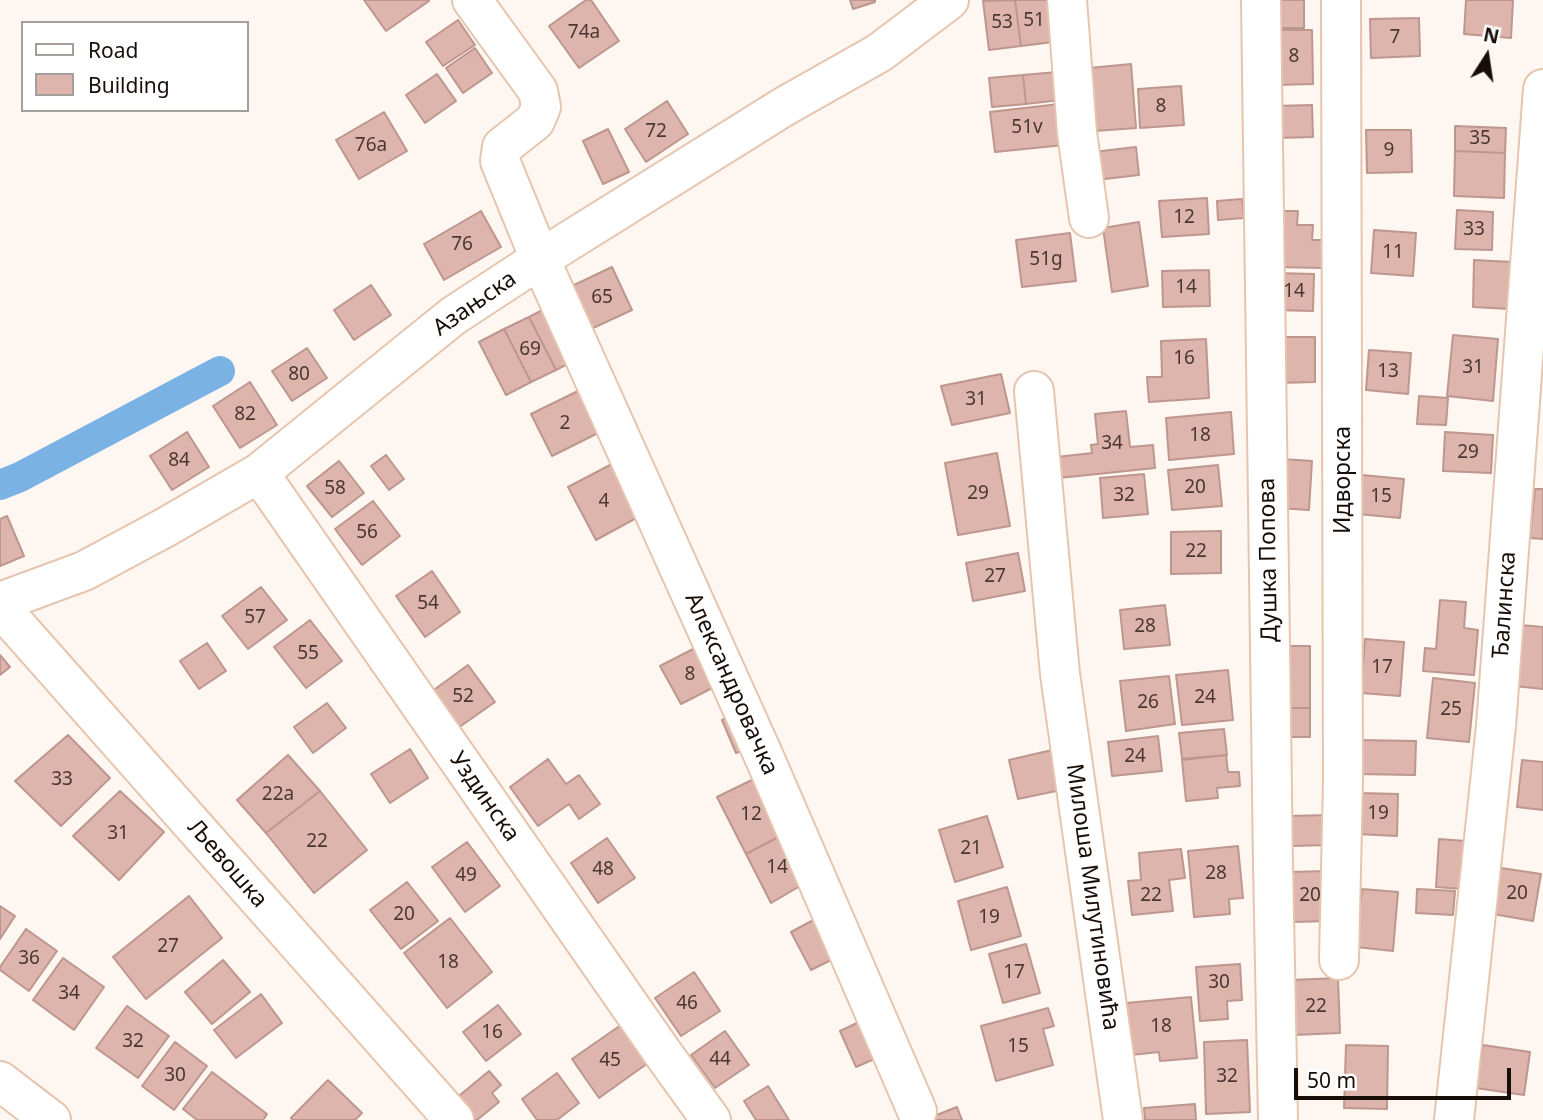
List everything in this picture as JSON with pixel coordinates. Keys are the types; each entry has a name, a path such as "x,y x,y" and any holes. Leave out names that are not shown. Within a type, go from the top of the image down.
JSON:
{"street":[{"name":"Александровачка","path":"472,0 538,91 541,107 535,121 502,147 500,161 540,259 765,759 917,1111"},
{"name":"Азањска","path":"0,605 84,571 259,473 453,316 785,106 878,53 949,0"},
{"path":"1067,0 1077,133 1089,218"},
{"name":"Душка Попова","path":"1261,0 1278,1120"},
{"name":"Идворска","path":"1339,960 1343,780 1341,0"},
{"name":"Ђалинска","path":"1454,1120 1496,726 1543,89"},
{"name":"Милоша Милутиновића","path":"1034,391 1060,674 1123,1120"},
{"name":"Уздинска","path":"259,473 711,1120"},
{"name":"Љевошка","path":"0,605 454,1120"},
{"path":"0,1081 51,1120"}],"building":[{"path":"364,0 428,0 429,1 386,31"},
{"path":"586,0 591,0 619,41 579,68 549,26"},
{"path":"850,0 875,0 875,2 853,9"},
{"path":"1015,0 1047,0 1053,42 1021,46"},
{"path":"1015,0 1021,46 989,50 983,1"},
{"path":"1274,0 1304,0 1304,28 1274,28"},
{"path":"1466,0 1513,0 1511,38 1464,34"},
{"path":"1419,18 1420,56 1371,58 1370,19"},
{"path":"458,20 475,45 443,66 426,42"},
{"path":"1274,30 1312,30 1313,84 1275,85"},
{"path":"475,48 492,73 463,93 446,68"},
{"path":"1131,64 1136,128 1095,131 1089,68"},
{"path":"1057,72 1060,100 1026,104 1023,75"},
{"path":"437,74 456,101 425,123 406,95"},
{"path":"1023,75 1026,104 992,107 989,78"},
{"path":"1181,86 1184,125 1140,128 1138,89"},
{"path":"667,101 688,134 646,162 625,129"},
{"path":"1059,104 1064,145 995,152 990,112"},
{"path":"1312,105 1313,137 1277,138 1276,106"},
{"path":"384,112 407,151 359,179 336,140"},
{"path":"1455,126 1506,128 1505,153 1455,151"},
{"path":"608,129 629,172 603,184 583,141"},
{"path":"1366,130 1411,130 1412,172 1367,173"},
{"path":"1136,147 1139,175 1096,180 1093,152"},
{"path":"1455,151 1505,153 1504,198 1454,196"},
{"path":"1207,198 1209,234 1162,237 1159,201"},
{"path":"1242,199 1244,218 1218,220 1217,201"},
{"path":"1457,210 1493,212 1492,250 1455,249"},
{"path":"481,211 501,247 444,280 424,244"},
{"path":"1276,211 1298,211 1297,225 1313,225 1312,240 1322,240 1322,268 1275,267"},
{"path":"1139,222 1148,286 1112,292 1103,228"},
{"path":"1374,230 1416,233 1413,276 1371,273"},
{"path":"1070,233 1076,281 1022,287 1016,240"},
{"path":"1474,260 1513,262 1511,309 1473,307"},
{"path":"612,267 632,310 591,329 572,286"},
{"path":"1209,270 1210,306 1163,307 1162,271"},
{"path":"1275,273 1314,274 1313,311 1274,310"},
{"path":"371,285 391,315 354,340 334,310"},
{"path":"554,304 581,357 556,370 529,317"},
{"path":"529,317 556,370 531,382 504,329"},
{"path":"504,329 531,382 506,395 479,342"},
{"path":"1453,335 1498,339 1493,401 1447,396"},
{"path":"1277,337 1315,337 1315,382 1278,383"},
{"path":"1206,339 1209,398 1149,402 1147,377 1162,377 1161,341"},
{"path":"307,348 327,378 292,401 272,371"},
{"path":"1369,350 1411,353 1408,394 1366,390"},
{"path":"1001,374 1010,413 952,425 941,386"},
{"path":"250,382 277,425 240,448 213,406"},
{"path":"578,391 598,433 552,456 531,414"},
{"path":"1419,396 1448,398 1446,425 1417,424"},
{"path":"1126,411 1130,447 1153,445 1155,468 1059,478 1057,457 1092,453 1091,445 1098,444 1095,414"},
{"path":"1231,412 1234,454 1169,460 1166,418"},
{"path":"187,432 209,467 172,490 150,456"},
{"path":"1445,432 1493,435 1491,473 1443,471"},
{"path":"997,453 1010,526 958,535 945,463"},
{"path":"386,455 404,479 389,490 371,466"},
{"path":"1282,459 1312,461 1309,510 1279,508"},
{"path":"339,461 364,493 332,517 307,486"},
{"path":"612,464 640,516 596,540 568,487"},
{"path":"1218,465 1222,506 1172,510 1168,470"},
{"path":"1144,474 1148,514 1103,518 1100,478"},
{"path":"1362,475 1404,479 1400,518 1358,514"},
{"path":"1535,489 1543,489 1543,539 1530,538"},
{"path":"373,501 400,536 362,565 335,529"},
{"path":"7,516 24,556 0,566 0,519"},
{"path":"1221,531 1221,573 1171,574 1171,532"},
{"path":"1018,553 1025,591 973,601 966,563"},
{"path":"432,571 460,612 425,637 396,596"},
{"path":"261,587 287,620 248,649 222,616"},
{"path":"1440,600 1466,602 1464,628 1478,630 1474,675 1423,671 1425,648 1436,649"},
{"path":"1165,605 1170,645 1124,649 1120,610"},
{"path":"310,620 342,661 306,688 274,647"},
{"path":"1520,625 1543,627 1543,689 1514,686"},
{"path":"1365,639 1404,642 1400,696 1361,693"},
{"path":"207,643 226,671 199,689 180,661"},
{"path":"699,646 720,684 681,704 660,666"},
{"path":"1278,646 1310,646 1310,708 1279,708"},
{"path":"0,655 10,667 0,675"},
{"path":"468,665 495,702 458,728 431,692"},
{"path":"1228,670 1233,720 1182,725 1176,675"},
{"path":"1169,676 1175,724 1126,731 1120,681"},
{"path":"1433,678 1475,683 1469,742 1427,738"},
{"path":"327,703 346,728 313,753 294,727"},
{"path":"1279,708 1310,708 1310,737 1279,737"},
{"path":"739,713 752,746 736,753 722,720"},
{"path":"1224,729 1227,755 1182,759 1179,733"},
{"path":"68,735 110,778 61,826 15,781"},
{"path":"1158,736 1162,771 1112,776 1108,742"},
{"path":"1357,740 1416,741 1415,775 1357,774"},
{"path":"1065,747 1075,787 1018,799 1009,760"},
{"path":"410,749 428,778 390,803 371,774"},
{"path":"288,755 320,791 266,833 237,800"},
{"path":"1226,755 1228,772 1239,772 1240,786 1217,788 1218,798 1186,801 1182,760"},
{"path":"548,759 566,784 579,775 600,804 579,819 569,804 538,826 510,787"},
{"path":"1522,760 1543,762 1543,810 1517,807"},
{"path":"758,777 784,834 746,854 717,797"},
{"path":"120,791 164,832 119,880 73,836"},
{"path":"320,791 367,850 314,893 266,833"},
{"path":"1359,793 1398,794 1397,836 1357,834"},
{"path":"1329,815 1330,845 1291,846 1290,816"},
{"path":"987,816 1003,867 955,882 939,830"},
{"path":"784,834 807,882 771,903 746,854"},
{"path":"607,838 635,878 598,903 571,863"},
{"path":"1439,839 1479,842 1476,890 1436,887"},
{"path":"467,842 500,886 465,912 432,867"},
{"path":"1238,846 1243,898 1229,899 1230,914 1194,917 1188,851"},
{"path":"1181,849 1185,878 1169,880 1173,911 1132,915 1128,881 1141,880 1139,853"},
{"path":"1501,868 1541,874 1533,921 1493,914"},
{"path":"1327,871 1328,921 1293,922 1292,872"},
{"path":"407,882 438,921 401,949 370,910"},
{"path":"1007,887 1021,936 971,950 958,901"},
{"path":"1362,889 1398,892 1393,951 1356,947"},
{"path":"1417,889 1455,891 1453,915 1416,913"},
{"path":"189,896 222,938 146,999 113,957"},
{"path":"0,906 15,916 0,939"},
{"path":"821,916 841,955 811,970 791,932"},
{"path":"450,918 492,972 447,1008 404,953"},
{"path":"26,929 57,951 29,991 0,970"},
{"path":"1026,944 1040,993 1003,1003 989,954"},
{"path":"63,958 104,987 74,1030 33,1000"},
{"path":"223,960 250,992 212,1024 185,992"},
{"path":"1240,964 1242,1000 1227,1001 1228,1019 1200,1021 1196,967"},
{"path":"694,972 720,1011 681,1036 655,998"},
{"path":"1338,978 1340,1033 1294,1035 1291,980"},
{"path":"261,994 282,1023 236,1058 214,1030"},
{"path":"1191,997 1197,1058 1160,1061 1159,1052 1131,1055 1126,1003"},
{"path":"498,1005 521,1034 486,1061 463,1032"},
{"path":"127,1006 169,1036 138,1078 96,1048"},
{"path":"1048,1008 1054,1026 1043,1029 1053,1065 996,1081 981,1026"},
{"path":"872,1016 888,1053 856,1067 840,1031"},
{"path":"621,1025 648,1063 599,1098 572,1059"},
{"path":"725,1031 749,1065 715,1088 691,1055"},
{"path":"1247,1040 1250,1112 1206,1114 1204,1042"},
{"path":"175,1042 207,1066 174,1110 142,1086"},
{"path":"1346,1045 1388,1046 1387,1109 1344,1108"},
{"path":"1483,1045 1530,1052 1524,1095 1476,1088"},
{"path":"489,1071 501,1085 492,1093 499,1102 477,1120 471,1120 454,1100"},
{"path":"212,1072 267,1114 263,1120 197,1120 183,1109"},
{"path":"557,1073 579,1103 557,1120 537,1120 522,1099"},
{"path":"328,1080 362,1113 355,1120 292,1120 291,1118"},
{"path":"768,1086 789,1120 756,1120 744,1101"},
{"path":"1195,1104 1196,1120 1145,1120 1144,1108"},
{"path":"957,1107 962,1120 936,1120 934,1116"}],"waterway":[{"path":"0,485 220,371"}]}
